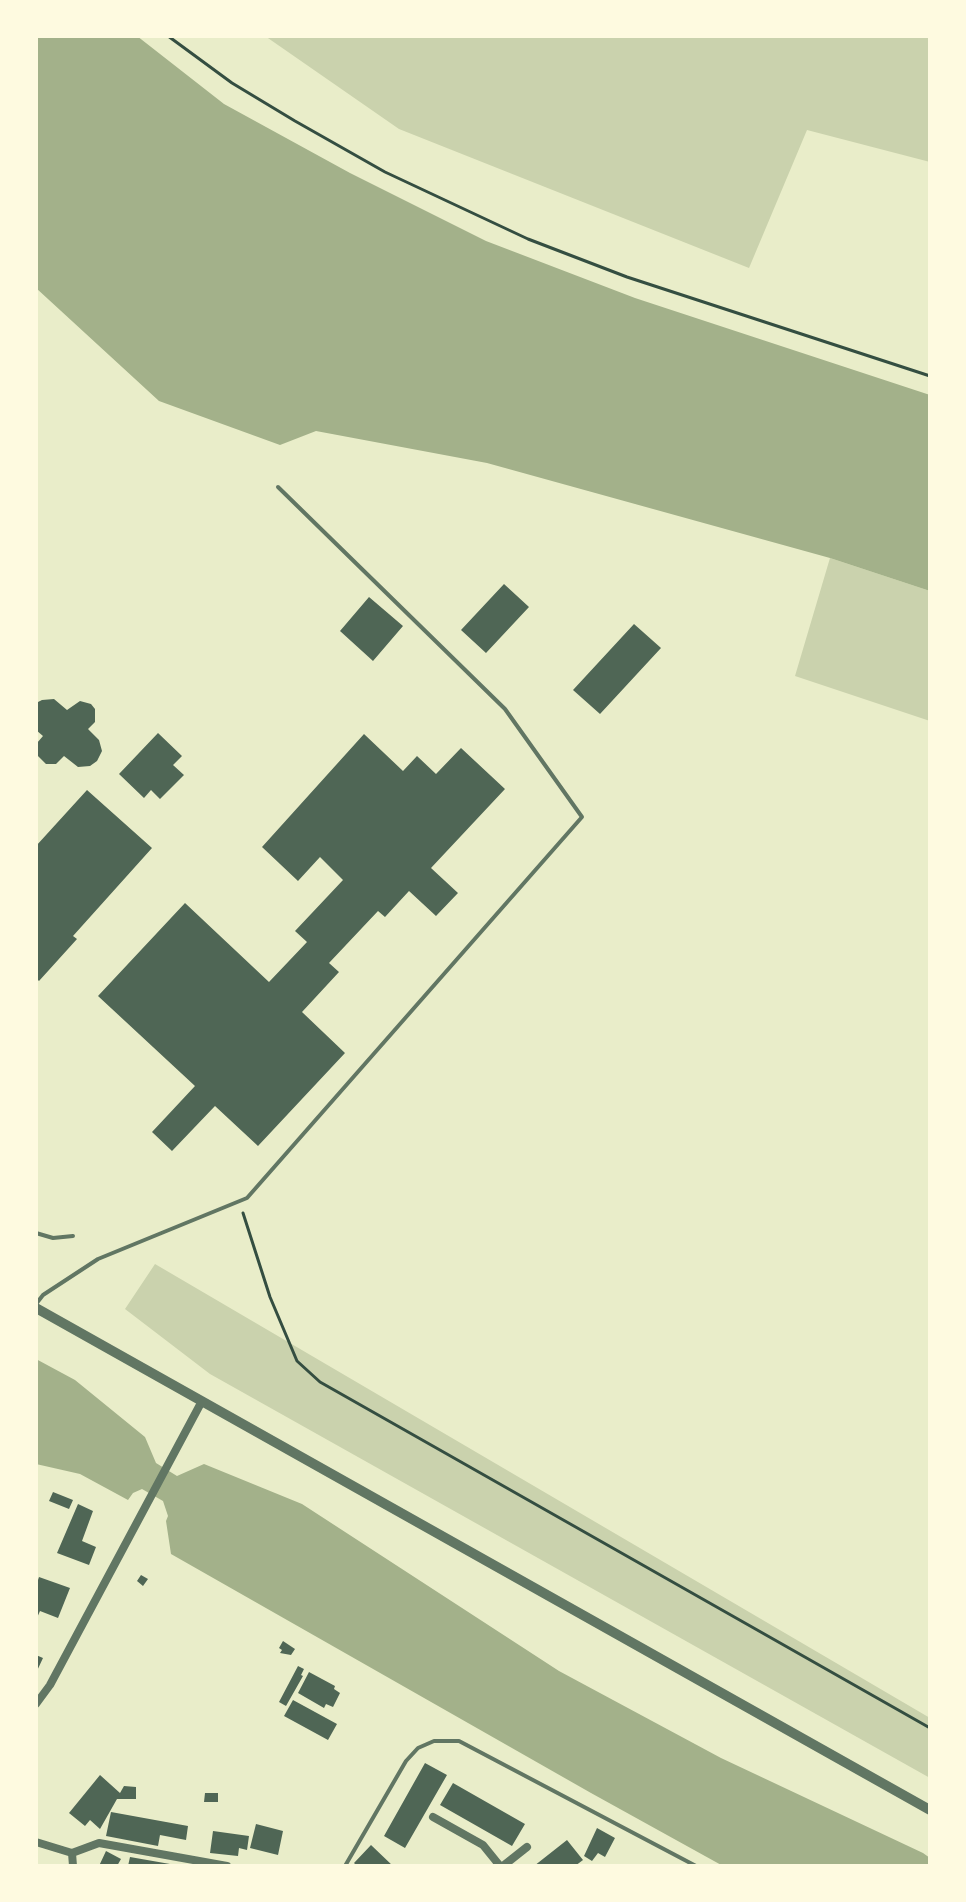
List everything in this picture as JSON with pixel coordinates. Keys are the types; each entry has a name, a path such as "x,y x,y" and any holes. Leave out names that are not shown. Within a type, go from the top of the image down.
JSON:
{"street":[{"path":"36,1306 930,1810"},
{"path":"36,1704 50,1685 202,1401"},
{"path":"433,1817 483,1845 501,1866 527,1847"},
{"path":"36,1842 72,1853 99,1843 227,1866"},
{"path":"72,1853 73,1866"}],"lane":[{"path":"36,1306 43,1295 98,1259 247,1198 582,817 505,709 278,487"},
{"path":"36,1233 53,1238 73,1236"},
{"path":"345,1866 406,1761 418,1748 434,1741 459,1741 696,1866"}],"path":[{"path":"168,36 232,83 385,172 528,239 627,277 930,376"},
{"path":"239,1201 270,1297 297,1361 320,1382 930,1728"}],"shaded area":[{"path":"36,36 137,36 224,104 350,173 486,241 635,298 930,395 930,591 830,558 487,463 316,431 280,445 159,401 36,288"},
{"path":"265,36 930,36 930,162 807,130 749,268 399,129"},
{"path":"830,558 930,591 930,721 795,676"},
{"path":"155,1264 930,1718 930,1778 210,1374 125,1309"},
{"path":"36,1359 75,1380 145,1437 156,1463 177,1476 204,1464 302,1504 559,1671 721,1758 923,1853 930,1858 930,1866 723,1866 591,1793 171,1554 168,1516 163,1501 142,1489 133,1493 128,1500 80,1474 36,1464"}],"building":[{"path":"504,584 529,607 486,653 461,630"},
{"path":"369,597 403,626 373,661 340,631"},
{"path":"634,624 661,648 600,714 573,690"},
{"path":"54,699 67,710 80,701 91,704 95,709 95,722 88,729 99,740 102,751 90,766 78,767 64,756 56,764 46,764 37,755 37,743 43,736 36,730 36,703"},
{"path":"158,733 182,756 173,765 184,775 160,799 151,790 144,798 119,774"},
{"path":"364,734 403,771 417,756 436,774 461,748 505,789 431,868 458,893 436,916 409,891 385,917 378,911 329,963 339,972 302,1012 345,1053 258,1146 215,1106 172,1151 152,1132 195,1086 98,996 185,903 269,982 307,942 295,931 343,880 320,857 298,881 262,847"},
{"path":"87,790 152,848 73,936 77,939 39,981 36,978 36,846"},
{"path":"53,1492 73,1500 69,1509 49,1501"},
{"path":"78,1504 93,1511 82,1541 96,1547 89,1565 57,1553"},
{"path":"141,1575 148,1579 143,1586 137,1581"},
{"path":"39,1577 70,1588 58,1618 40,1611 36,1620"},
{"path":"283,1641 295,1649 291,1655 280,1653"},
{"path":"36,1655 43,1658 36,1673"},
{"path":"298,1666 304,1669 303,1676 286,1706 279,1702"},
{"path":"309,1672 335,1686 334,1689 340,1693 333,1707 326,1704 324,1708 298,1693"},
{"path":"293,1700 337,1724 328,1740 284,1716"},
{"path":"425,1763 447,1775 405,1848 384,1836"},
{"path":"100,1775 120,1793 124,1786 136,1787 136,1799 117,1799 100,1829 90,1820 85,1826 69,1813"},
{"path":"453,1783 525,1824 512,1846 440,1805"},
{"path":"205,1793 218,1793 218,1802 204,1802"},
{"path":"111,1812 188,1826 186,1840 160,1835 158,1846 106,1836"},
{"path":"256,1824 283,1831 278,1855 250,1848"},
{"path":"597,1828 615,1838 605,1857 598,1853 592,1861 584,1856"},
{"path":"213,1831 249,1836 247,1850 239,1848 238,1856 210,1853"},
{"path":"567,1840 583,1860 575,1866 534,1866"},
{"path":"371,1845 393,1866 357,1866 354,1863"},
{"path":"106,1851 121,1859 117,1866 99,1866"},
{"path":"130,1857 170,1864 170,1866 128,1866"}]}
